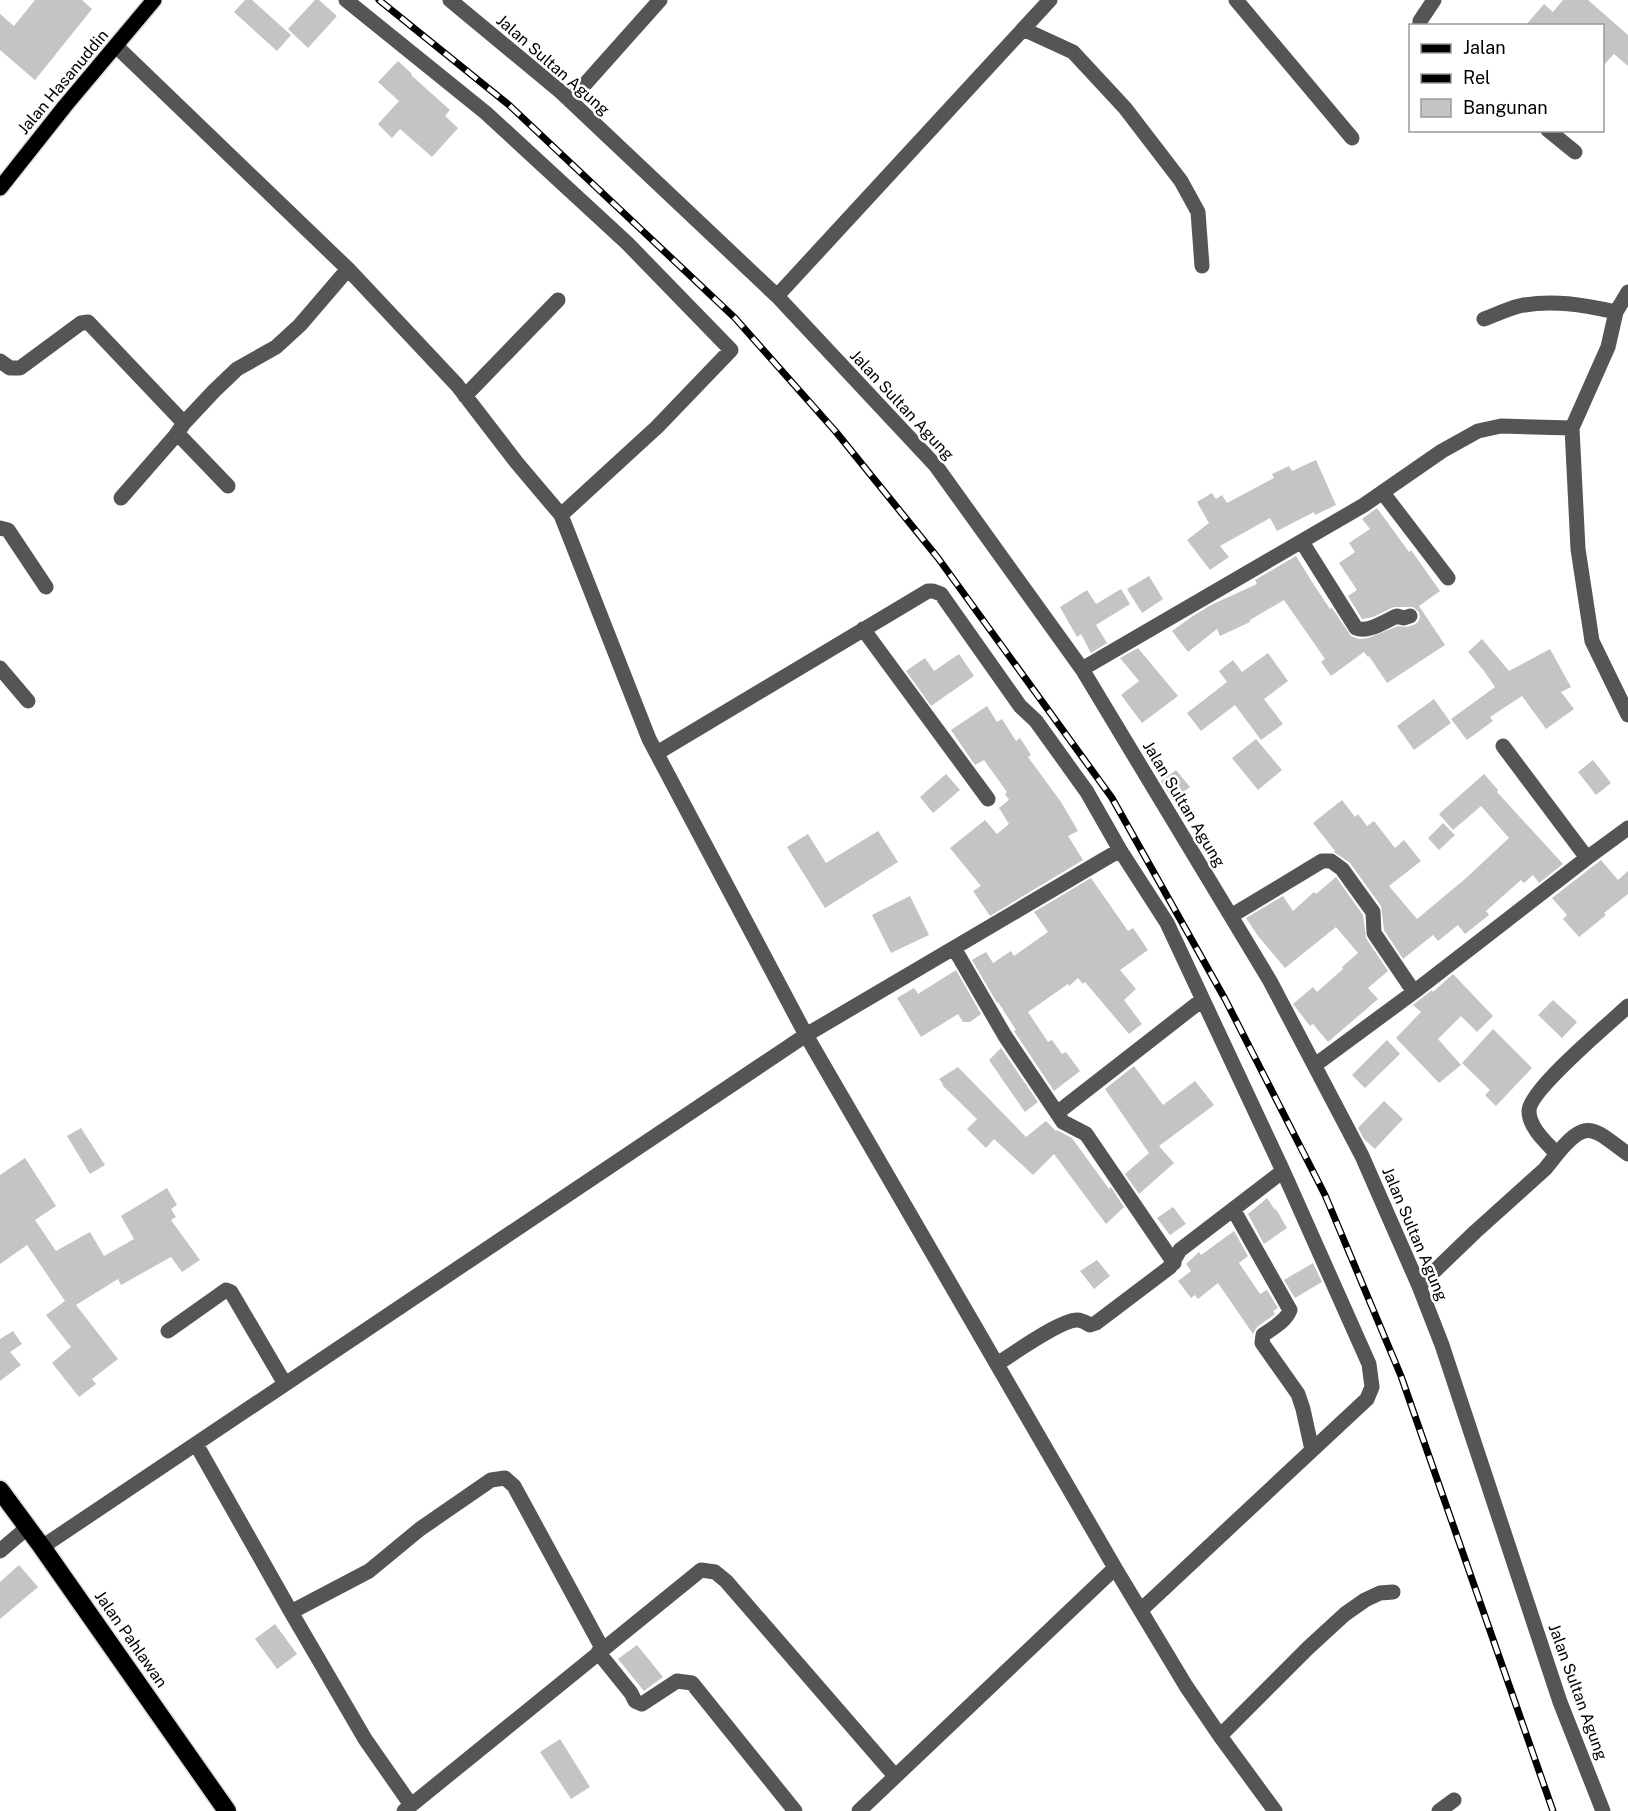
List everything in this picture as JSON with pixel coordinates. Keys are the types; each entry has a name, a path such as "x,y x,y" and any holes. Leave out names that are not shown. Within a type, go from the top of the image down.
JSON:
{"highway":[{"name":"Jalan Pahlawan","path":"0,1490 227,1811"}],"main road":[{"name":"Jalan Hasanuddin","path":"0,188 154,0"}],"street":[{"path":"346,0 486,113 627,243 731,350 657,427 561,515"},
{"name":"Jalan Sultan Agung","path":"450,0 570,101 777,296 936,466 1082,669 1270,981 1362,1156 1419,1286 1442,1345 1560,1702 1603,1811"},
{"path":"570,101 660,0"},
{"path":"777,296 1050,0"},
{"path":"1236,0 1352,138"},
{"path":"1420,24 1434,0"},
{"path":"1023,29 1073,52 1125,108 1174,172 1198,212 1202,266"},
{"path":"116,46 348,269 457,385 517,463 561,515 653,746 806,1035 1115,1568 1186,1686 1275,1811"},
{"path":"1550,132 1575,152"},
{"path":"121,498 180,428 237,369 276,347 300,325 348,269"},
{"path":"1628,292 1616,312 1608,347 1572,428 1578,549 1592,640 1628,714"},
{"path":"465,396 558,300"},
{"path":"1484,319 1518,306 1548,303 1579,304 1616,312"},
{"path":"0,361 10,368 20,368 81,323 88,322 228,486"},
{"path":"1082,669 1302,542 1383,493 1442,451 1478,431 1501,426 1572,428"},
{"path":"1383,493 1448,578"},
{"path":"0,528 8,530 46,587"},
{"path":"1302,542 1356,628 1362,630 1397,616 1404,618 1410,616"},
{"path":"653,746 928,591 933,591 941,594 1020,706 1036,721 1081,783 1120,850 1167,923 1369,1364 1372,1387 1366,1399 1141,1610"},
{"path":"863,629 988,799"},
{"path":"0,668 28,701"},
{"path":"1503,746 1587,858"},
{"path":"1315,1065 1628,828"},
{"path":"42,1547 806,1035 1120,850"},
{"path":"1231,916 1322,861 1331,861 1342,869 1372,912 1374,933 1414,992"},
{"path":"954,948 1005,1036 1063,1122 1086,1134 1174,1263"},
{"path":"1057,1113 1202,1000"},
{"path":"1557,1154 1532,1123 1529,1110 1532,1103 1547,1081 1628,1006"},
{"path":"1419,1286 1545,1168 1572,1136 1588,1129 1597,1131 1628,1154"},
{"path":"997,1364 1060,1325 1073,1320 1080,1320 1090,1325 1096,1323 1170,1267 1180,1250 1283,1172"},
{"path":"1233,1209 1290,1310 1290,1314 1285,1319 1263,1335 1262,1343 1298,1394 1312,1450"},
{"path":"168,1331 226,1290 231,1292 285,1384"},
{"path":"196,1444 291,1612 407,1808 701,1570 715,1572 734,1590 895,1776"},
{"path":"291,1612 369,1571 420,1529 491,1480 505,1478 514,1486 600,1650 635,1701 642,1704 677,1681 692,1683 795,1811"},
{"path":"0,1551 28,1527"},
{"path":"859,1811 1115,1568"},
{"path":"1220,1736 1345,1614 1380,1593 1393,1592"},
{"path":"1439,1811 1454,1800"}],"building":[{"path":"35,0 82,0 92,9 35,80 0,50 0,14 14,26"},
{"path":"245,0 252,0 291,35 277,51 234,12"},
{"path":"315,0 319,0 337,16 308,48 288,29"},
{"path":"1563,0 1588,0 1628,35 1628,66 1614,54 1604,65 1604,24 1527,24 1544,4 1553,12"},
{"path":"398,61 450,110 445,116 458,128 432,157 400,129 392,138 378,124 399,101 378,82"},
{"path":"1316,460 1336,505 1315,515 1314,512 1277,531 1270,518 1220,546 1229,557 1210,570 1187,540 1209,523 1197,502 1212,493 1216,499 1222,495 1227,503 1274,478 1272,474 1289,466 1292,471"},
{"path":"1377,508 1440,591 1419,606 1445,645 1387,683 1364,652 1331,676 1321,662 1325,659 1284,600 1250,622 1220,636 1217,629 1188,652 1172,631 1211,605 1257,584 1255,580 1296,556 1330,609 1332,608 1351,636 1359,639 1368,638 1398,626 1414,625 1420,617 1419,612 1413,607 1394,607 1373,617 1362,619 1348,596 1357,590 1339,563 1355,552 1349,543 1370,529 1362,519"},
{"path":"1149,576 1163,599 1142,613 1127,589"},
{"path":"1121,589 1130,604 1096,625 1107,643 1091,653 1081,634 1077,637 1060,607 1087,590 1096,604"},
{"path":"1482,639 1509,671 1550,649 1571,687 1561,692 1574,709 1546,729 1522,696 1490,717 1493,721 1467,740 1451,719 1495,687 1468,652"},
{"path":"1138,648 1178,696 1142,723 1121,695 1139,681 1120,658"},
{"path":"1268,653 1288,681 1264,699 1283,724 1261,740 1235,705 1201,731 1187,713 1227,682 1219,671 1233,660 1242,672"},
{"path":"959,654 974,676 931,706 906,671 925,658 934,671"},
{"path":"1434,699 1451,723 1414,750 1397,726"},
{"path":"987,706 997,722 1002,719 1016,741 1020,738 1031,755 1028,757 1061,802 1078,831 1068,836 1083,860 990,916 973,891 981,886 950,848 985,820 997,834 1009,824 999,808 1009,800 1005,794 1007,792 984,760 975,765 951,730"},
{"path":"1256,739 1282,770 1258,790 1232,758"},
{"path":"1593,760 1611,783 1596,795 1578,772"},
{"path":"1176,770 1190,787 1173,800 1161,781"},
{"path":"946,774 960,790 933,813 920,797"},
{"path":"1484,774 1498,790 1497,792 1563,864 1539,883 1533,875 1524,883 1521,880 1486,911 1489,915 1465,934 1458,925 1438,941 1433,935 1403,959 1384,930 1381,906 1350,863 1334,852 1313,823 1342,800 1355,817 1358,814 1367,826 1374,821 1395,848 1404,840 1421,861 1389,886 1417,919 1509,838 1481,806 1453,830 1439,814"},
{"path":"1443,823 1455,835 1439,850 1428,838"},
{"path":"878,831 898,862 825,908 787,847 808,834 826,863"},
{"path":"1601,860 1618,880 1628,871 1628,894 1579,937 1563,919 1567,915 1552,898"},
{"path":"1336,877 1363,915 1366,938 1388,971 1368,988 1378,999 1328,1042 1313,1024 1310,1026 1293,1004 1313,987 1317,992 1358,953 1336,927 1285,968 1246,918 1283,896 1293,911 1314,892 1316,894"},
{"path":"1091,878 1128,931 1133,928 1148,950 1120,970 1136,989 1124,1000 1142,1024 1129,1034 1085,982 1083,984 1078,978 1028,1012 1048,1042 1052,1040 1062,1054 1066,1052 1080,1071 1054,1091 1014,1031 1016,1030 972,960 986,952 993,963 1011,951 1014,956 1048,932 1034,912"},
{"path":"910,896 929,935 891,953 872,915"},
{"path":"956,970 981,1014 970,1022 963,1022 958,1014 921,1037 897,998 914,988 918,994"},
{"path":"1453,974 1493,1016 1477,1032 1461,1016 1438,1039 1461,1065 1439,1083 1396,1038 1421,1012 1413,1005 1432,990 1433,992"},
{"path":"1553,1000 1577,1022 1562,1038 1538,1015"},
{"path":"1493,1029 1532,1068 1496,1106 1485,1095 1490,1090 1462,1063"},
{"path":"1387,1040 1400,1054 1365,1088 1352,1075"},
{"path":"1001,1048 1038,1102 1025,1112 989,1060"},
{"path":"1134,1066 1163,1105 1195,1081 1214,1105 1159,1146 1174,1163 1139,1194 1125,1174 1149,1153 1105,1089"},
{"path":"958,1067 1026,1137 1046,1121 1056,1131 1072,1138 1124,1207 1106,1224 1054,1154 1033,1175 994,1139 986,1148 967,1129 977,1119 942,1085 939,1079"},
{"path":"1384,1101 1403,1119 1375,1149 1364,1139 1358,1128"},
{"path":"81,1128 105,1165 90,1174 67,1136"},
{"path":"25,1158 56,1206 35,1220 56,1251 90,1232 104,1256 134,1239 121,1216 167,1188 177,1205 171,1209 176,1217 171,1220 200,1260 182,1272 171,1257 121,1285 118,1279 76,1305 118,1359 92,1379 96,1384 79,1397 52,1363 71,1347 46,1315 65,1301 27,1245 0,1264 0,1175"},
{"path":"1267,1198 1287,1228 1264,1244 1248,1214"},
{"path":"1173,1207 1186,1224 1170,1235 1157,1218"},
{"path":"1234,1231 1248,1256 1239,1263 1260,1294 1267,1290 1278,1308 1273,1311 1275,1314 1257,1327 1253,1334 1218,1283 1198,1299 1195,1295 1191,1298 1178,1281 1191,1271 1186,1264 1199,1252 1201,1255"},
{"path":"1097,1260 1110,1276 1094,1289 1080,1271"},
{"path":"1313,1263 1322,1282 1295,1298 1284,1280"},
{"path":"13,1331 22,1344 10,1352 21,1365 0,1381 0,1339"},
{"path":"19,1565 38,1587 0,1619 0,1582"},
{"path":"275,1624 297,1654 277,1669 255,1639"},
{"path":"637,1645 663,1677 644,1691 618,1659"},
{"path":"560,1739 590,1787 571,1799 540,1752"}],"railway":[{"path":"379,0 509,105 735,318 836,432 938,558 1112,798 1225,999 1325,1195 1401,1376 1553,1811"}]}
